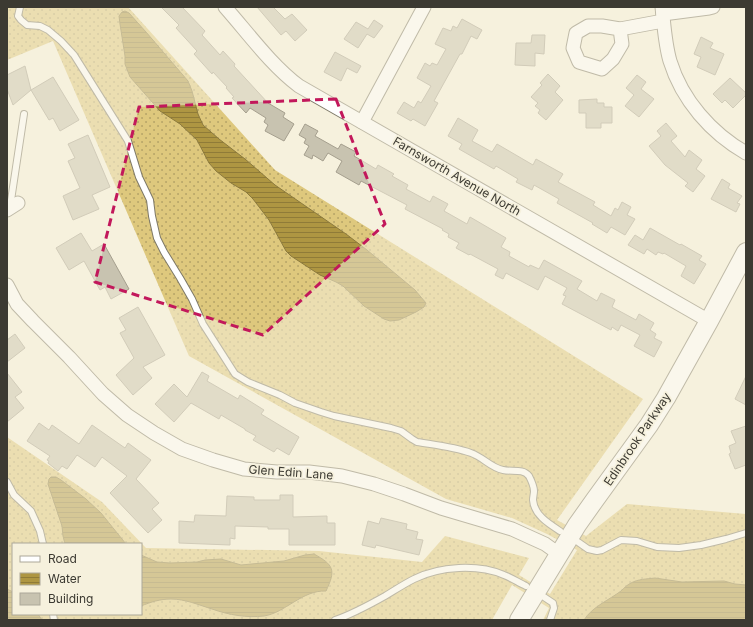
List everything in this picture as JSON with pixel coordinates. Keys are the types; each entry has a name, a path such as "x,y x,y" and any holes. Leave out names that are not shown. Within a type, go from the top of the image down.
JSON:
{"street":[{"name":"Farnsworth Avenue North","path":"225,7 287,77 299,86 709,321"},
{"path":"362,122 424,7"},
{"path":"620,28 663,14 713,7"},
{"path":"663,14 665,39 670,62 690,103 704,121 733,146 746,153"},
{"name":"Edinbrook Parkway","path":"520,620 559,554 594,501 649,425 666,398 746,252"},
{"name":"Glen Edin Lane","path":"8,290 17,304 32,321 69,357 103,394 127,415 182,449 213,460 244,468 277,472 309,472 342,476 374,484 477,520 512,529 545,544 559,554"}],"lane":[{"path":"20,7 18,16 21,20 27,24 40,26 48,30 62,41 74,55 128,142 139,177 150,200 157,238 192,299 203,324 234,374 248,382 321,412 392,428 401,431 417,442 470,453 479,456 490,466 503,470 522,471 528,475 531,481 534,491 534,508 544,521 560,531"},
{"path":"10,207 24,114"},
{"path":"7,482 14,495 31,511 40,532 43,543"},
{"path":"578,542 597,551 621,540 637,541 657,547 679,548 707,544 746,533"},
{"path":"335,620 367,606 427,573 447,569 464,568 483,570 504,575 526,586"},
{"path":"544,597 553,603 554,608 550,620"}],"highlighted area":[{"path":"336,99 385,224 263,335 95,282 139,107"}],"shaded area":[{"path":"7,7 128,7 275,170 643,399 557,520 586,536 627,504 746,514 746,620 543,620 549,608 512,585 492,620 7,620 7,437 102,502 141,543 12,543 12,615 142,615 142,544 146,548 319,551 422,562 445,536 529,558 519,575 550,594 577,550 512,518 446,499 189,356 53,41 7,60"}],"water":[{"path":"125,11 129,13 188,81 203,125 275,185 367,250 415,290 426,303 424,307 399,320 390,321 384,319 364,306 343,286 320,275 291,256 286,251 269,220 253,199 246,192 231,183 216,171 209,163 197,140 180,124 160,111 130,77 125,64 119,16"},
{"path":"51,477 56,477 86,499 101,513 125,543 65,543 62,526 48,484"},
{"path":"314,554 326,561 329,565 332,573 326,591 309,594 272,614 258,617 238,616 176,599 159,600 142,606 142,555 157,562 197,562 221,559 241,565 284,561"},
{"path":"655,578 682,582 724,581 746,585 746,620 584,620 596,607 630,584 640,580"},
{"path":"7,589 12,592 12,615 39,615 42,620 7,620"}],"building":[{"path":"161,7 182,7 205,31 202,35 220,55 223,51 235,64 234,66 268,103 285,113 283,117 294,124 284,141 265,131 268,125 264,122 266,118 250,108 246,113 232,98 234,97 226,88 227,87 213,72 212,74 194,54 197,51 176,28 179,25"},
{"path":"257,7 273,7 285,19 292,14 307,30 295,41 286,31 281,35"},
{"path":"462,19 482,30 477,39 471,36 462,54 460,54 434,101 438,103 425,126 413,119 411,121 397,113 404,102 414,108 418,101 421,103 431,86 417,78 425,63 430,66 432,63 437,65 446,49 435,44 443,28 451,31 453,26 457,28"},
{"path":"374,20 383,26 374,38 367,34 358,48 344,39 356,22 368,29"},
{"path":"532,35 545,35 544,54 535,53 535,66 515,65 516,43 531,43"},
{"path":"701,37 713,43 710,48 724,54 715,75 697,67 701,57 694,54"},
{"path":"335,52 361,66 357,73 347,68 341,81 324,72"},
{"path":"25,66 31,90 13,105 7,89 7,75"},
{"path":"548,74 560,86 555,92 563,100 546,120 538,113 540,110 535,106 538,103 531,97 542,85 540,83"},
{"path":"637,75 646,82 641,89 654,99 639,117 625,106 634,95 626,88"},
{"path":"53,77 79,120 60,131 53,118 49,120 31,90"},
{"path":"730,78 746,93 746,95 733,108 725,100 722,103 713,94"},
{"path":"597,99 597,103 604,103 604,107 612,107 612,123 601,123 601,128 586,128 586,113 579,113 579,100"},
{"path":"458,118 478,130 472,141 492,152 497,144 533,165 536,159 563,174 558,182 595,202 593,205 611,216 615,208 618,210 622,202 631,207 627,215 635,219 625,235 611,227 607,233 592,224 593,223 557,203 559,199 534,185 532,190 516,182 518,179 496,166 494,169 459,149 462,144 448,136"},
{"path":"666,123 677,136 671,141 685,157 689,150 702,160 696,169 705,176 693,192 685,186 688,183 665,165 649,146 661,136 657,131"},
{"path":"305,124 318,131 315,136 338,149 341,144 356,152 354,156 376,169 378,165 394,174 392,176 408,185 406,189 430,202 433,196 448,204 444,211 467,224 470,217 506,238 501,247 510,252 509,256 529,267 530,265 539,269 544,260 582,281 577,289 597,301 601,293 615,300 612,307 636,320 639,314 654,323 650,330 656,334 654,338 662,342 654,357 634,346 640,335 621,325 618,331 612,327 611,330 562,304 566,296 563,295 567,288 545,276 538,290 506,273 503,279 495,275 498,269 456,248 459,243 448,237 449,234 442,230 443,229 405,209 407,205 361,181 359,185 336,172 342,161 328,153 323,161 313,155 312,159 304,155 309,146 304,143 306,139 299,135"},
{"path":"88,135 110,187 92,195 99,209 73,220 63,196 80,188 68,161 75,158 68,144"},
{"path":"722,179 730,184 728,188 742,196 737,203 740,204 736,212 711,199"},
{"path":"650,228 702,256 699,260 706,264 694,284 681,276 686,266 664,253 658,252 656,255 647,249 644,254 628,245 635,235 643,240"},
{"path":"81,233 92,251 104,244 129,289 111,299 105,287 100,290 84,261 69,270 56,248"},
{"path":"138,307 165,355 143,367 152,378 133,395 116,375 134,358 120,333 126,330 119,318"},
{"path":"15,334 25,348 7,362 7,340"},
{"path":"202,372 209,376 207,381 238,399 240,395 264,410 261,414 299,437 289,455 277,448 274,452 253,440 256,436 245,429 221,415 219,419 191,403 174,422 155,404 174,384 187,397"},
{"path":"7,373 22,392 15,397 24,408 7,422"},
{"path":"746,376 746,405 735,399"},
{"path":"39,423 49,430 52,425 79,444 92,425 125,448 128,443 151,460 136,479 159,503 152,509 162,520 148,533 110,493 127,476 102,457 95,467 77,455 67,469 62,466 58,471 48,463 49,461 47,460 50,456 27,441"},
{"path":"746,426 746,465 735,469 729,454 731,453 729,446 736,443 731,431"},
{"path":"280,495 293,495 293,517 327,516 327,523 335,523 335,545 289,545 289,529 235,526 235,539 230,538 230,545 179,543 179,521 194,522 195,515 226,516 227,496 254,497 254,500 280,500"},
{"path":"381,518 407,524 406,529 418,532 416,539 423,540 419,555 376,545 375,548 362,545 368,521 379,524"}]}
